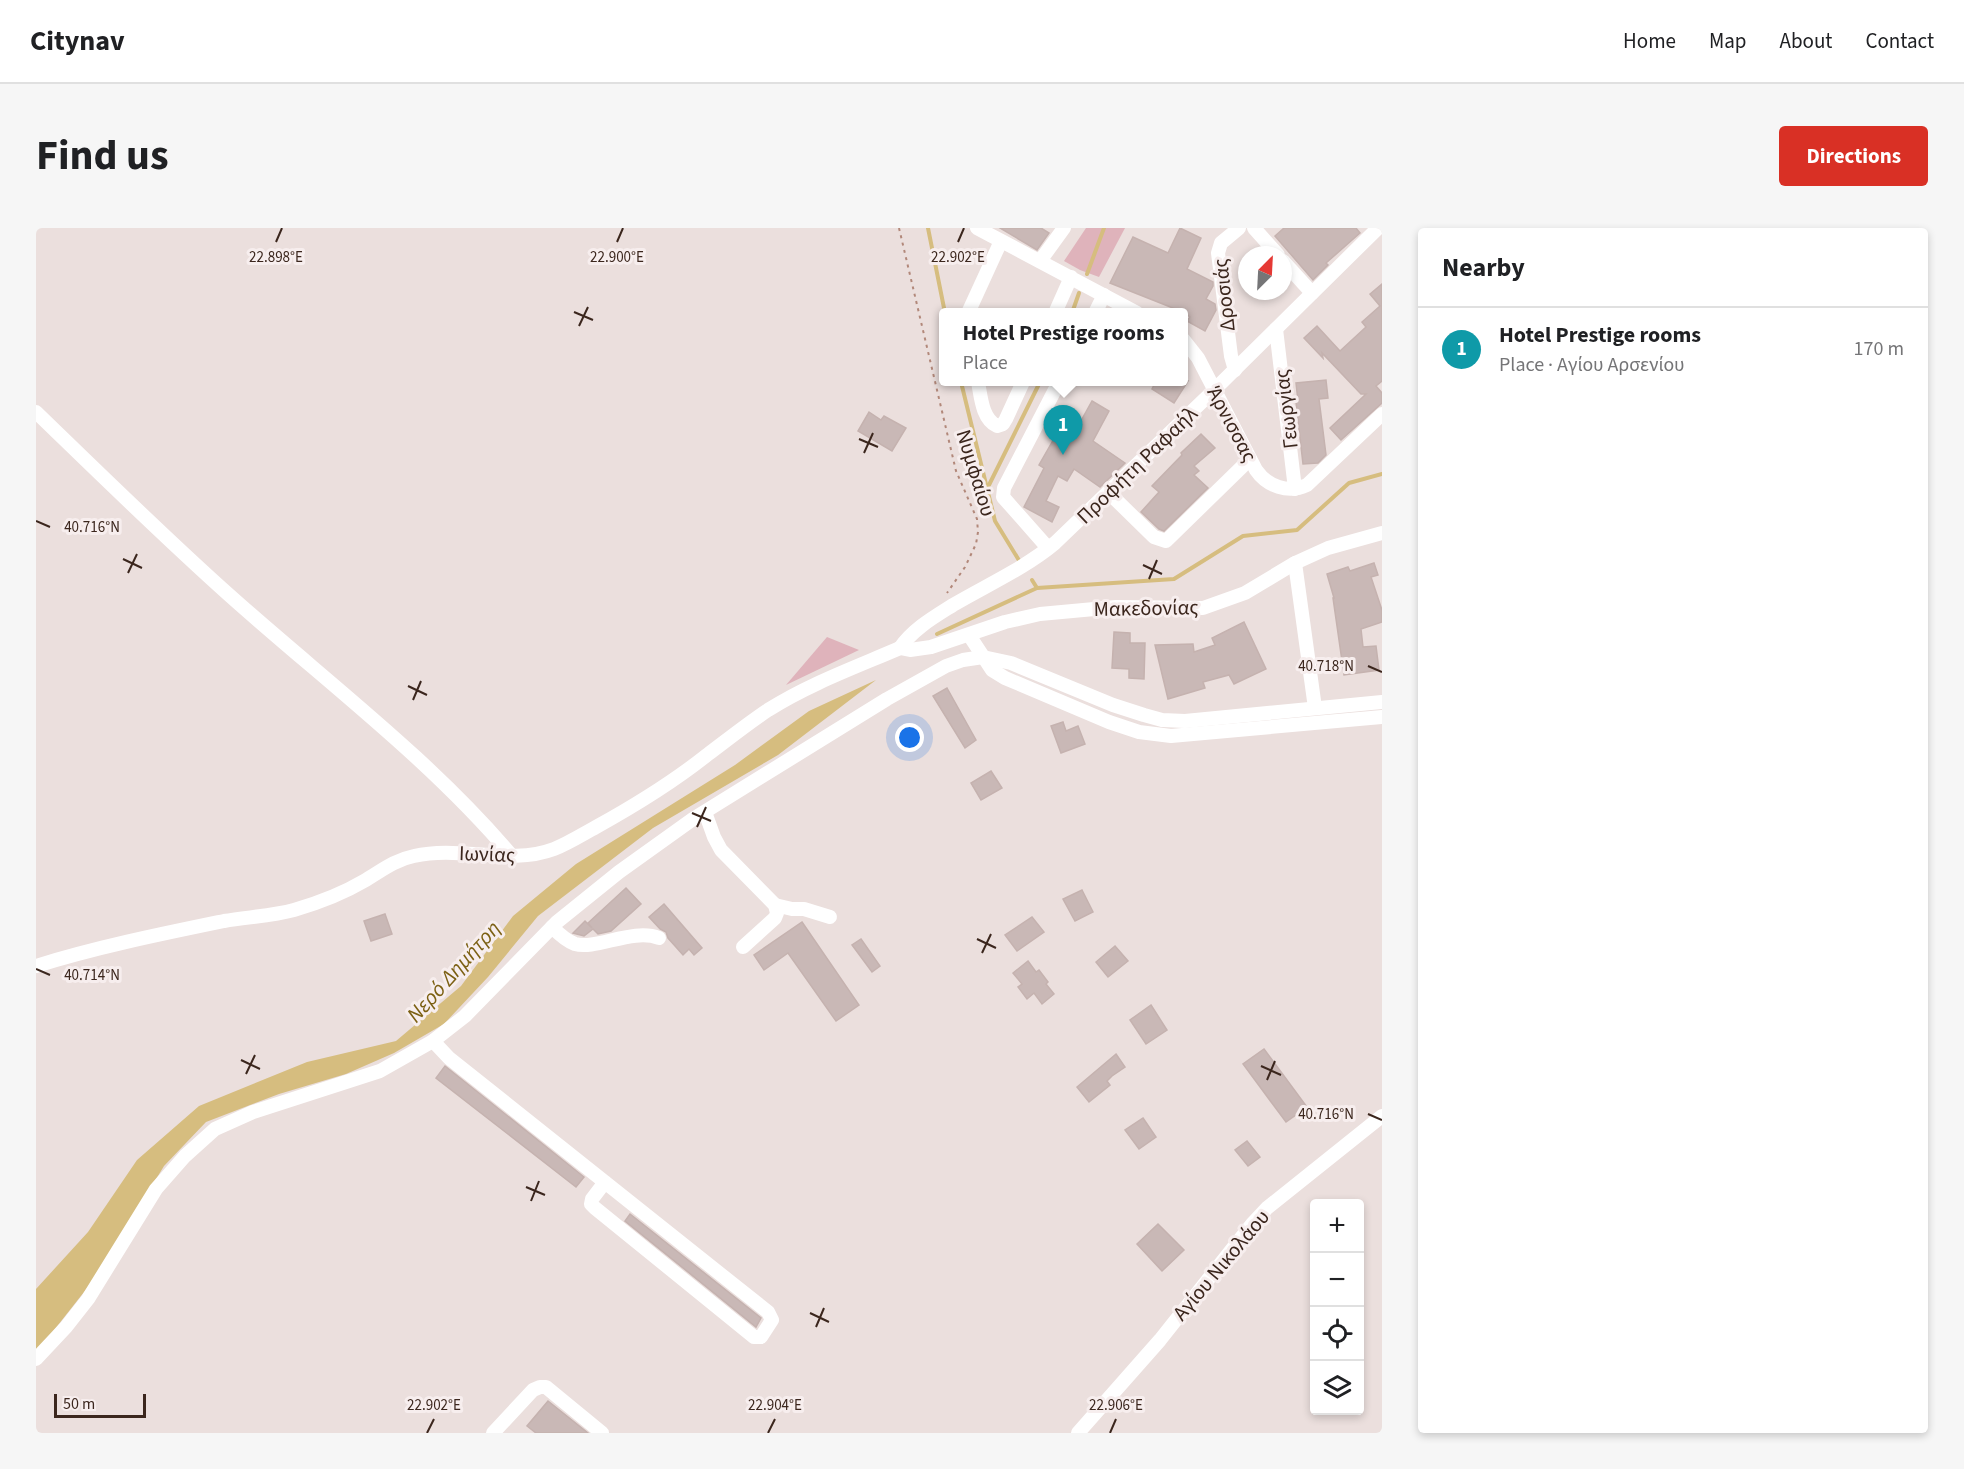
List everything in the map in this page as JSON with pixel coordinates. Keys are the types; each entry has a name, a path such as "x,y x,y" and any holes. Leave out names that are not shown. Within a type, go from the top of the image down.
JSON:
{"street":[{"path":"977,228 1129,308"},
{"path":"1040,261 1064,228"},
{"name":"Δροσιάς","path":"1235,370 1231,356 1218,253 1225,238 1239,228"},
{"path":"1254,228 1270,246"},
{"name":"Προφήτη Ραφαήλ","path":"900,648 915,630 1048,548 1214,391 1378,228"},
{"path":"970,308 1001,241"},
{"path":"1292,271 1312,293"},
{"path":"1057,308 1071,277"},
{"path":"1097,308 1104,295"},
{"name":"Γεωργίας","path":"1276,329 1295,489"},
{"name":"Άρνισσας","path":"1188,345 1198,358 1258,472 1267,482 1279,487 1295,489"},
{"path":"979,386 984,410 991,423 997,426 1003,424 1006,419 1021,386"},
{"path":"1048,548 1003,497 1004,488 1056,386"},
{"path":"36,412 227,593 381,726 475,814 512,856"},
{"path":"1295,489 1307,485 1382,414"},
{"path":"1108,492 1154,537 1166,541 1250,459"},
{"name":"Μακεδονίας","path":"900,648 921,649 1005,622 1063,611 1116,607 1203,608 1245,593 1295,563 1328,548 1382,533"},
{"path":"1295,563 1315,708"},
{"path":"969,635 993,670 1018,685 1109,722 1149,734 1171,735 1382,717"},
{"name":"Ιωνίας","path":"36,966 148,937 292,910 331,898 363,882 394,862 412,856 439,853 512,856 536,854 570,841 648,796 791,696 900,648"},
{"path":"36,1359 66,1328 88,1299 156,1189 185,1156 215,1129 253,1112 380,1071 433,1041 465,1016 552,927 619,872 705,812 887,699 946,666 963,660 983,657 1011,663 1113,705 1162,720 1185,721 1382,702"},
{"path":"705,812 714,837 722,850 775,906 777,913 775,918 743,947"},
{"path":"775,906 804,909 830,917"},
{"path":"552,927 575,944 585,945 632,936 659,938"},
{"path":"433,1041 449,1058 605,1182 768,1312 772,1320 761,1337 754,1337 595,1209 591,1203 592,1199 605,1182"},
{"name":"Αγίου Νικολάου","path":"1078,1433 1160,1340 1251,1224 1381,1118"},
{"path":"493,1433 533,1390 540,1387 546,1387 602,1433"}],"path":[{"name":"Νυμφαίου","path":"899,228 956,471 972,507 977,526 976,544 965,567 944,597 939,614"}],"shaded area":[{"path":"1086,228 1125,228 1099,277 1064,261"},
{"path":"827,637 859,650 786,685"},
{"path":"876,680 778,755 653,828 538,916 488,977 444,1024 394,1053 346,1074 279,1094 206,1122 164,1166 99,1273 36,1353 36,1289 88,1232 137,1160 199,1106 307,1062 396,1041 461,986 513,916 576,864 735,765 809,711"}],"building":[{"path":"1000,228 1041,228 1049,233 1037,250"},
{"path":"1180,228 1201,238 1187,269 1213,282 1206,299 1215,304 1216,310 1205,331 1188,322 1190,317 1188,308 1173,308 1110,283 1133,237 1168,253"},
{"path":"1284,228 1356,228 1360,233 1326,263 1328,265 1313,280 1292,256 1292,246 1284,246 1275,236"},
{"path":"1382,284 1382,381 1376,386 1382,393 1382,403 1341,440 1330,428 1366,394 1361,394 1322,353 1323,358 1304,338 1317,326 1340,351 1366,327 1362,322 1380,306 1370,294"},
{"path":"1326,380 1328,398 1319,399 1326,455 1318,463 1303,464 1296,383"},
{"path":"1154,386 1185,386 1174,403 1152,389"},
{"path":"1092,401 1109,411 1093,441 1125,463 1100,487 1074,469 1067,481 1058,476 1046,501 1059,507 1052,522 1024,507 1044,468 1039,465 1059,430 1072,437"},
{"path":"869,412 881,420 884,416 906,428 892,451 858,431"},
{"path":"1201,434 1215,448 1194,466 1199,471 1194,475 1208,488 1164,531 1159,529 1141,512 1159,492 1152,486"},
{"path":"1374,563 1378,575 1371,577 1382,610 1382,622 1361,629 1363,647 1376,646 1379,670 1344,675 1334,598 1327,574 1348,567 1350,571"},
{"path":"1244,622 1266,669 1234,684 1229,675 1203,682 1205,688 1168,699 1155,645 1193,644 1194,652 1215,645 1212,638"},
{"path":"1114,632 1130,633 1130,643 1145,643 1144,679 1129,678 1129,669 1112,668"},
{"path":"947,688 976,740 965,748 933,696"},
{"path":"1063,722 1066,731 1078,726 1085,744 1061,753 1051,726"},
{"path":"991,771 1002,788 981,800 971,783"},
{"path":"626,888 641,904 611,931 598,934 593,929 584,936 573,933 585,921 592,928 588,923"},
{"path":"1082,890 1093,912 1075,921 1063,899"},
{"path":"664,904 702,948 694,955 689,949 683,955 668,938 666,932 649,917"},
{"path":"385,914 392,934 371,941 364,921"},
{"path":"1032,917 1044,932 1017,951 1005,935"},
{"path":"802,922 859,1005 836,1021 788,953 764,970 754,955"},
{"path":"861,939 880,966 872,972 852,945"},
{"path":"1115,946 1128,961 1108,977 1096,962"},
{"path":"1028,961 1036,972 1039,970 1054,994 1042,1004 1034,993 1027,999 1018,987 1022,984 1013,973"},
{"path":"1151,1005 1167,1030 1146,1044 1130,1020"},
{"path":"1264,1049 1307,1107 1286,1122 1243,1064"},
{"path":"1116,1054 1125,1067 1112,1076 1107,1081 1110,1085 1089,1102 1077,1087"},
{"path":"445,1066 584,1177 576,1187 436,1078"},
{"path":"1143,1118 1156,1137 1139,1149 1125,1130"},
{"path":"1247,1141 1260,1157 1248,1166 1235,1150"},
{"path":"630,1214 761,1318 756,1327 625,1221"},
{"path":"1158,1224 1184,1250 1162,1271 1137,1244"},
{"path":"548,1401 588,1433 536,1433 527,1426"}],"waterway":[{"path":"928,228 944,308"},
{"path":"1087,274 1104,228"},
{"path":"1074,308 1079,293"},
{"path":"962,386 995,521 1020,562"},
{"path":"987,489 1038,386"},
{"name":"Νερό Δημήτρη","path":"937,634 1037,588 1174,579 1243,536 1297,530 1349,483 1382,474"},
{"path":"1032,580 1037,588"}],"place":[{"name":"Hotel Prestige rooms","path":"1063,455"}]}
